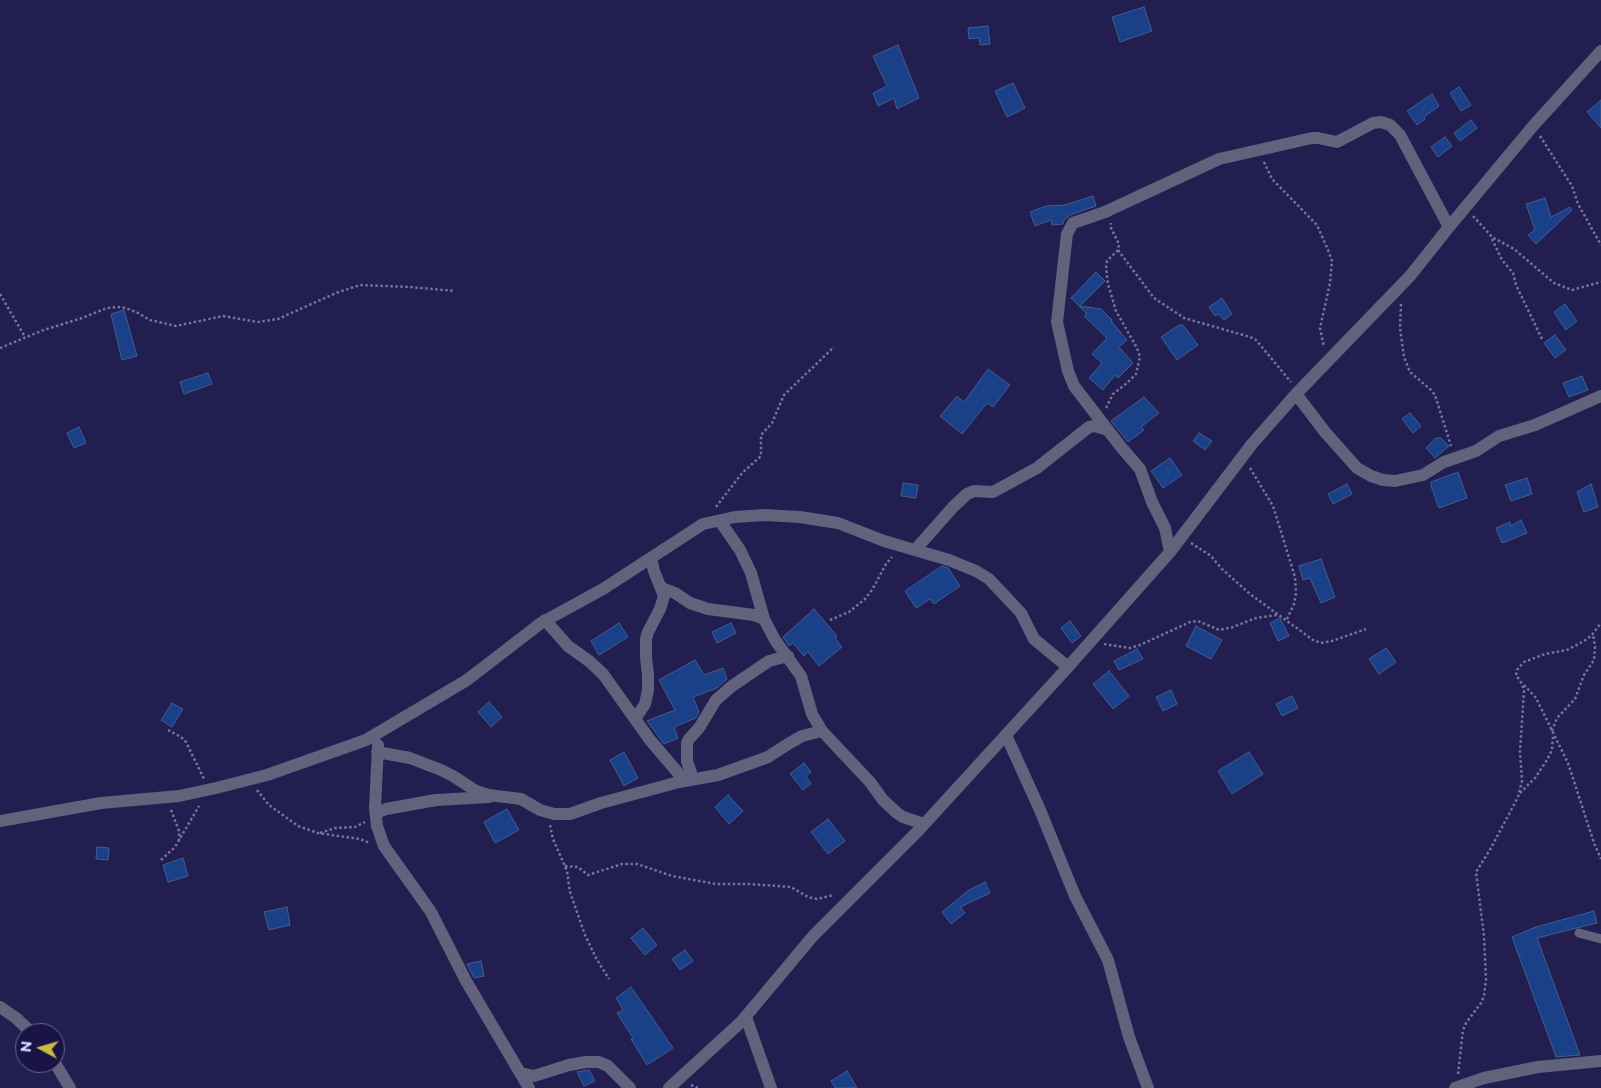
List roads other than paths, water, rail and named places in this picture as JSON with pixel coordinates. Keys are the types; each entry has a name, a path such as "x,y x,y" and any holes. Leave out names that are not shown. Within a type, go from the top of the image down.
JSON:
{"street":[{"path":"669,1088 746,1017 813,936 924,824 1068,667 1170,552 1243,456 1297,392 1402,285 1533,126 1601,50"},
{"path":"1170,552 1165,528 1152,502 1140,469 1104,425 1070,378 1057,322 1068,230 1073,223 1114,207 1219,159 1316,137 1337,142 1373,123 1386,122 1396,130 1408,148 1449,226"},
{"path":"1297,392 1325,432 1358,468 1371,476 1395,481 1418,477 1444,462 1476,451 1499,436 1535,424 1601,396"},
{"path":"910,549 967,494 974,491 993,492 1037,468 1089,427 1104,425"},
{"path":"0,821 101,803 178,796 206,790 267,775 366,740 467,680 545,620 603,589 703,524 720,520 765,515 838,522 976,571 989,579 1020,613 1034,639 1068,667"},
{"path":"720,520 740,550 751,573 764,619 775,640 801,676 812,714 822,731 870,782 883,800 897,813 924,824"},
{"path":"635,720 646,704 648,675 646,638 664,596 662,588 656,579 651,558"},
{"path":"662,588 675,593 690,603 708,609 754,615 764,619"},
{"path":"545,620 568,646 603,674 635,720 689,780"},
{"path":"689,780 687,743 699,728 716,700 732,686 769,661 788,656"},
{"path":"377,752 410,758 453,776 476,791 494,796 521,799 549,813 570,814 601,803 689,780 718,775 768,758 802,736 822,731"},
{"path":"379,733 375,791 376,813 377,826 387,851 432,912 466,981 529,1088"},
{"path":"1006,735 1040,810 1075,896 1108,960 1129,1037 1148,1088"},
{"path":"376,813 386,809 436,800 494,796"},
{"path":"0,1008 21,1023"},
{"path":"746,1017 771,1088"},
{"path":"1456,1083 1538,1067 1601,1061"},
{"path":"520,1073 534,1076 569,1065 599,1062 608,1066 630,1088"},
{"path":"61,1073 70,1088"}],"lane":[{"path":"1579,933 1601,939"}]}
